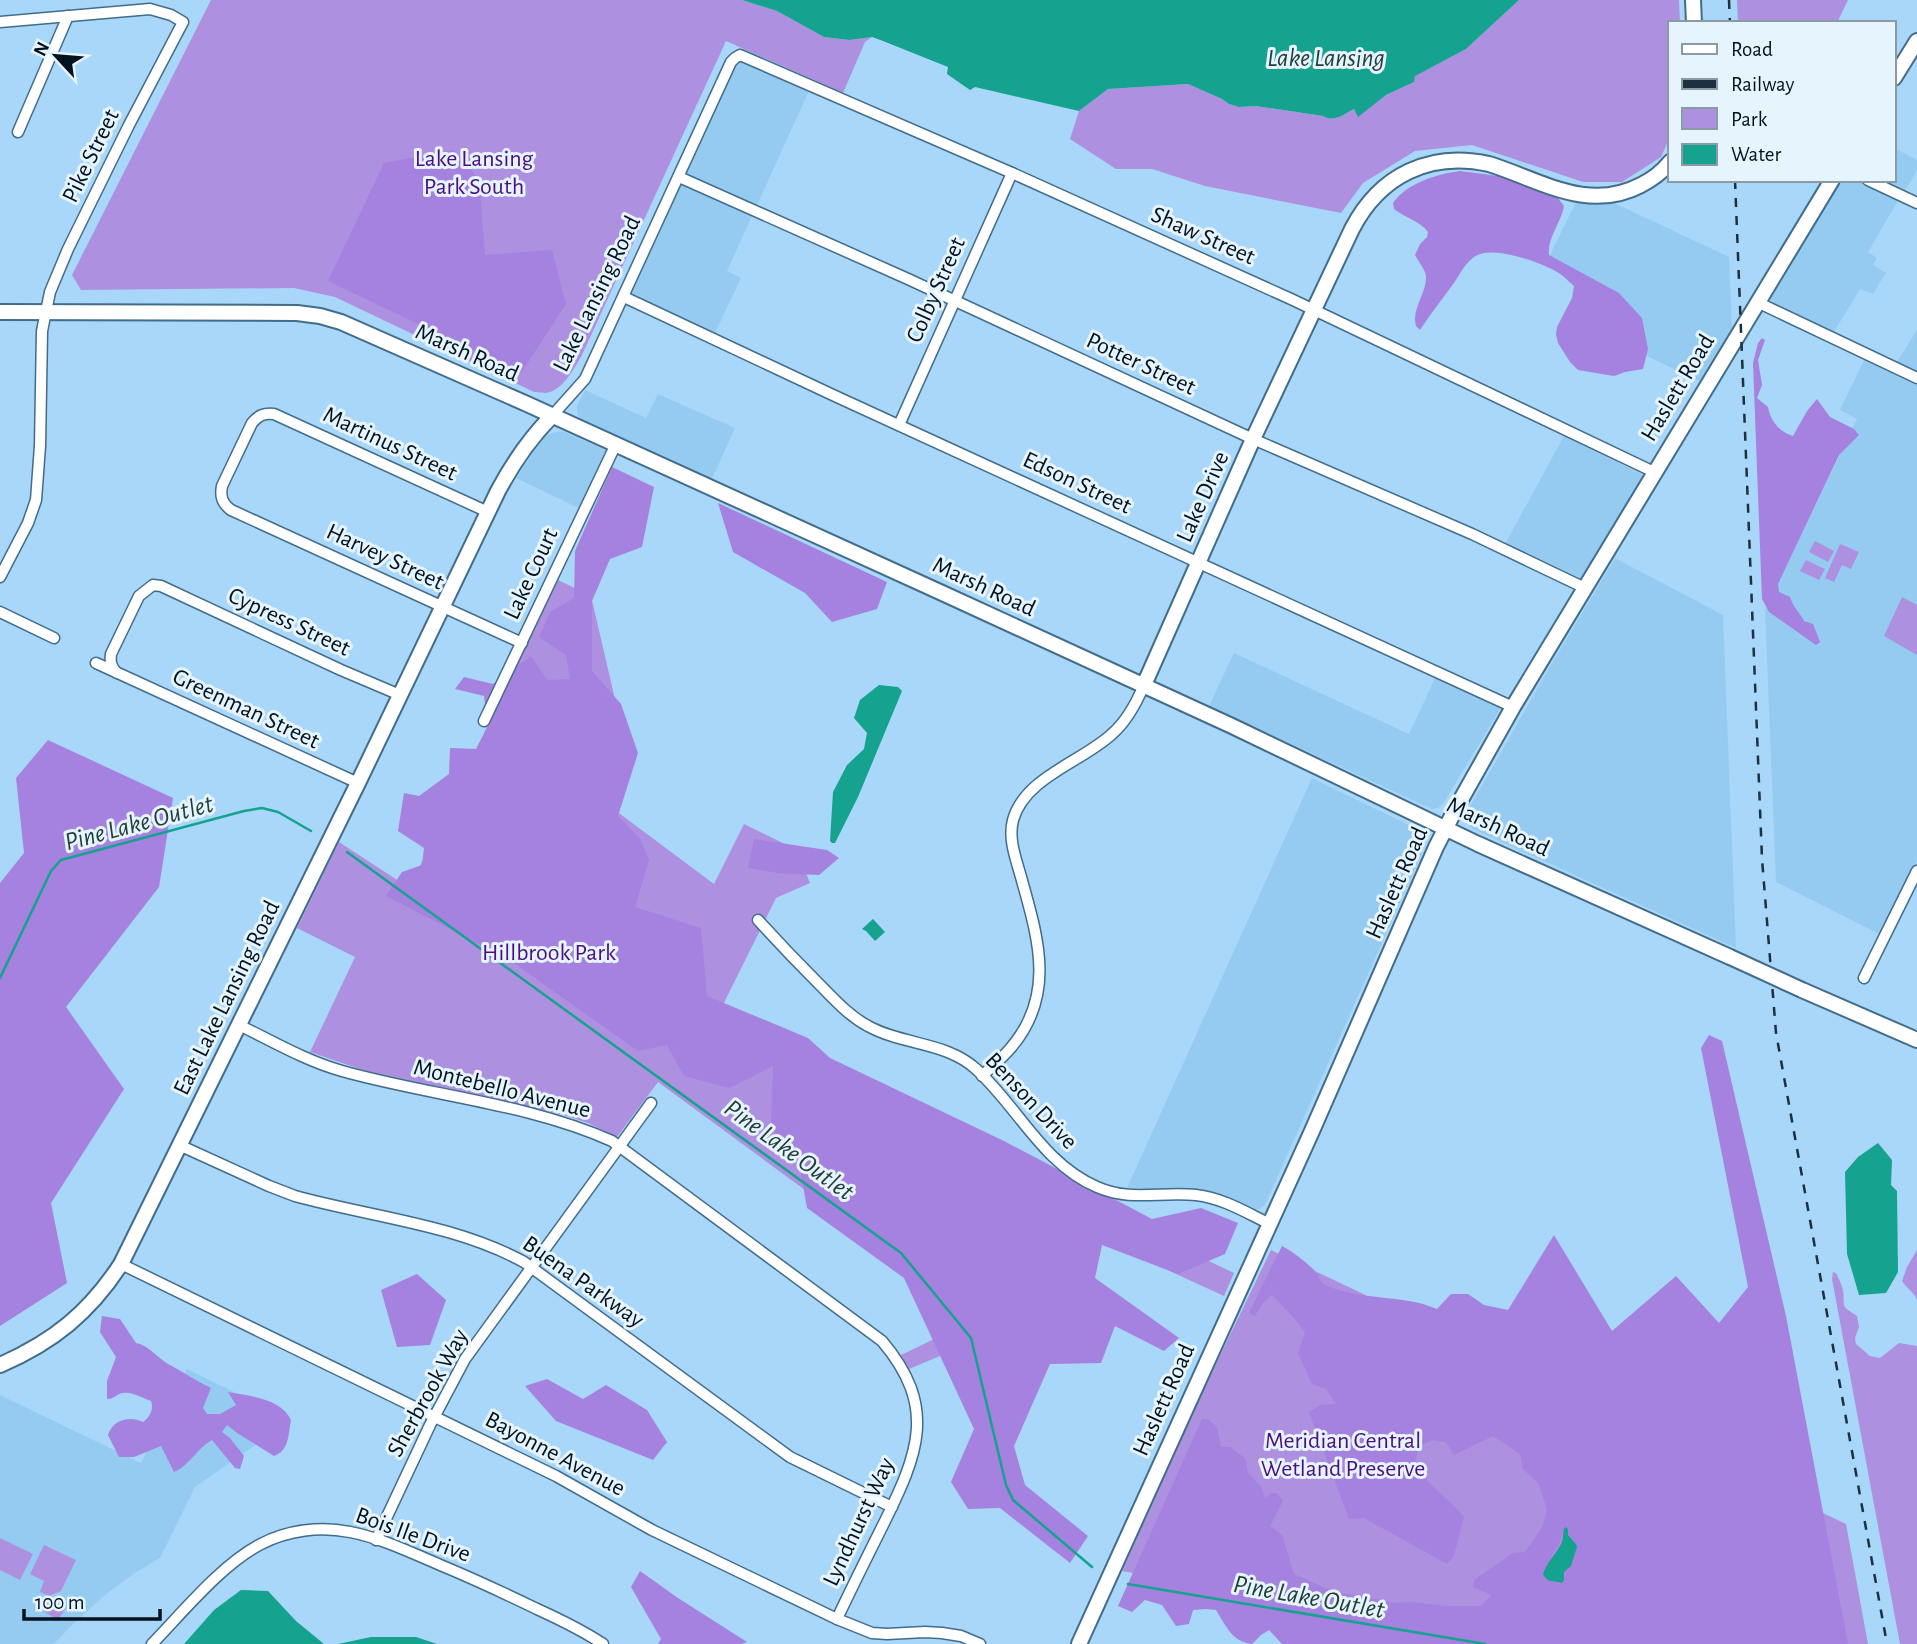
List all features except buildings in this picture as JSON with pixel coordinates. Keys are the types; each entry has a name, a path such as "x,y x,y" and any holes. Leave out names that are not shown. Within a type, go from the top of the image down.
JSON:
{"main road":[{"path":"1693,0 1694,21"},
{"path":"1896,75 1917,41"},
{"name":"Lake Drive","path":"1144,685 1253,439 1352,229 1364,207 1381,189 1413,169 1451,160 1477,161 1569,193 1600,197 1635,188 1663,171 1668,165"},
{"name":"Haslett Road","path":"1079,1644 1446,829 1513,707 1831,182"},
{"name":"Marsh Road","path":"0,312 297,313 320,316 351,326 1144,685 1446,829 1917,1040"},
{"name":"Lake Lansing Road","path":"443,607 488,512 517,459 552,415"},
{"name":"East Lake Lansing Road","path":"0,1366 44,1343 73,1322 100,1294 121,1264 443,607"}],"street":[{"name":"Pike Street","path":"0,577 28,523 36,500 42,331 54,281 183,22 171,15 150,9 68,16"},
{"path":"0,22 68,16 18,132"},
{"name":"Shaw Street","path":"731,62 737,56 744,56 1012,173 1314,310 1654,472"},
{"name":"Lake Lansing Road","path":"552,415 585,379 731,62"},
{"name":"Colby Street","path":"899,425 1012,173"},
{"name":"Potter Street","path":"680,177 1253,439 1422,511 1585,588"},
{"path":"1872,182 1917,203"},
{"name":"Edson Street","path":"624,297 1513,707"},
{"path":"1757,302 1917,378"},
{"name":"Martinus Street","path":"231,510 220,496 222,486 252,423 257,416 265,413 274,414 488,512"},
{"name":"Lake Court","path":"484,721 616,444"},
{"name":"Harvey Street","path":"231,510 522,643"},
{"name":"Cypress Street","path":"117,673 111,667 111,654 139,596 153,585 161,586 400,695"},
{"path":"1,616 54,638"},
{"name":"Greenman Street","path":"96,663 358,783"},
{"name":"Lake Drive","path":"982,1076 1009,1050 1023,1031 1033,1009 1039,985 1039,946 1011,836 1016,812 1031,790 1112,734 1133,708 1144,685"},
{"path":"1864,978 1917,871"},
{"name":"Benson Drive","path":"758,920 842,1008 860,1021 888,1035 952,1054 970,1064 1051,1156 1074,1175 1111,1192 1129,1196 1179,1194 1212,1198 1270,1224"},
{"name":"Montebello Avenue","path":"239,1025 340,1071 588,1130 621,1147 872,1332 899,1362"},
{"name":"Sherbrook Way","path":"376,1540 435,1416 466,1359 651,1104"},
{"name":"Buena Parkway","path":"179,1145 295,1196 467,1237 509,1254 790,1457 892,1507"},
{"name":"Bayonne Avenue","path":"121,1264 435,1416 556,1476 652,1530 837,1619 872,1633 942,1633 961,1636 980,1644"},
{"name":"Lyndhurst Way","path":"837,1619 892,1507 912,1462 916,1446 916,1409 912,1391 899,1362"},
{"name":"Bois Ile Drive","path":"152,1644 227,1567 245,1553 290,1533 312,1530 350,1532 376,1540 488,1585 559,1619 603,1644"}],"shaded area":[{"path":"742,48 814,80 727,271 741,278 715,333 630,294"},
{"path":"1896,149 1917,160 1917,170 1904,193 1884,182 1896,182"},
{"path":"1837,182 1862,182 1899,199 1868,252 1877,258 1873,265 1886,273 1873,294 1860,289 1834,332 1773,303 1769,295"},
{"path":"1610,201 1729,257 1732,327 1701,382 1568,318 1587,278 1548,259 1576,202"},
{"path":"1917,330 1917,374 1897,362"},
{"path":"1866,356 1909,377 1917,384 1917,861 1881,935 1776,882 1765,610 1857,419 1840,410"},
{"path":"585,390 646,418 658,394 735,428 712,479 581,420 577,414 577,406"},
{"path":"562,431 616,455 589,513 516,478 544,437"},
{"path":"1564,436 1645,476 1582,579 1505,544"},
{"path":"1615,558 1723,615 1736,948 1473,829 1467,819 1468,810"},
{"path":"1234,653 1409,734 1436,676 1502,706 1443,804 1432,809 1209,706"},
{"path":"1312,778 1419,830 1425,837 1426,844 1265,1205 1254,1209 1219,1194 1199,1189 1127,1188"},
{"path":"187,1369 291,1420 195,1487 160,1558 105,1595 54,1644 0,1644 0,1395 141,1463"}],"green space":[{"name":"Lake Lansing Park South","path":"211,0 742,0 777,11 824,37 849,40 872,37 865,42 843,93 726,41 581,357 562,384 546,393 534,392 335,297 294,288 81,290 72,275"},
{"path":"1519,0 1679,0 1680,21 1668,21 1668,141 1661,157 1622,182 1583,182 1472,145 1415,151 1363,183 1341,213 1205,186 1152,169 1116,169 1070,139 1079,111 1108,89 1188,84 1239,107 1256,106 1331,119 1354,109 1358,116 1386,95 1414,82 1414,76 1466,49"},
{"path":"1737,0 1848,0 1838,21 1738,21"},
{"path":"454,150 479,179 485,255 552,250 566,304 521,373 328,281 384,163"},
{"path":"1460,171 1498,176 1558,198 1564,206 1550,243 1549,255 1619,293 1642,318 1648,349 1643,369 1614,376 1578,370 1558,343 1556,334 1572,298 1574,286 1549,268 1503,253 1482,254 1470,260 1420,330 1416,326 1416,313 1426,276 1415,255 1428,232 1394,209 1393,203 1414,185 1442,174"},
{"path":"1762,338 1765,340 1758,360 1762,385 1757,398 1768,407 1773,421 1780,429 1793,436 1817,399 1830,417 1854,429 1859,435 1839,455 1778,584 1779,592 1790,597 1804,621 1813,624 1820,642 1816,645 1769,612 1762,599 1753,363"},
{"name":"Hillbrook Park","path":"612,467 654,487 642,547 610,559 592,601 592,671 621,704 638,753 618,816 640,839 649,860 635,907 701,928 707,996 808,1038 830,1058 1004,1141 1152,1219 1201,1208 1238,1223 1225,1254 1178,1274 1102,1245 1095,1278 1179,1338 1164,1351 1115,1326 1101,1363 1050,1364 1014,1446 1025,1485 1088,1536 1070,1563 1000,1508 968,1509 951,1482 974,1429 904,1278 807,1208 799,1163 771,1128 773,1066 729,1088 684,1076 667,1045 638,1051 508,959 386,896 402,872 422,865 424,848 398,831 404,793 419,796 449,774 450,748 476,749 488,726 484,696 455,689 464,677 493,684 531,656 547,680 570,679 566,655 539,637 550,612 574,598 575,551"},
{"path":"718,503 887,582 877,609 832,622 805,593 733,552"},
{"path":"1815,541 1834,551 1828,562 1809,552"},
{"path":"1840,544 1859,552 1851,569 1842,565 1834,582 1825,578"},
{"path":"1806,560 1825,569 1819,580 1800,571"},
{"name":"Hillbrook Park","path":"558,580 591,596 625,742 588,790 714,884 744,824 797,850 810,883 776,898 713,1025 1234,1273 1224,1296 1100,1239 971,1343 909,1369 901,1355 959,1327 914,1270 658,1082 617,1137 561,1114 363,1070 310,1052 355,957 297,928 339,842 408,887"},
{"path":"1902,597 1917,605 1917,655 1884,636"},
{"path":"48,740 173,798 159,887 66,1007 124,1089 51,1203 67,1283 0,1326 0,883 24,853 16,778"},
{"path":"754,839 827,850 839,858 819,875 748,868"},
{"name":"Meridian Central Wetland Preserve","path":"1709,1035 1722,1041 1786,1316 1848,1644 1282,1644 1269,1630 1252,1644 1234,1637 1216,1610 1193,1610 1189,1624 1176,1626 1162,1605 1145,1600 1132,1612 1118,1606 1202,1419 1209,1420 1217,1427 1221,1447 1230,1447 1245,1458 1248,1473 1261,1486 1265,1498 1271,1493 1277,1493 1283,1501 1270,1526 1282,1535 1294,1574 1332,1591 1396,1603 1481,1606 1491,1595 1473,1587 1474,1580 1513,1553 1525,1552 1543,1526 1547,1509 1538,1483 1523,1469 1520,1454 1493,1436 1454,1455 1446,1442 1432,1440 1419,1446 1414,1468 1464,1516 1454,1556 1447,1564 1364,1518 1349,1519 1309,1412 1321,1405 1336,1404 1326,1389 1312,1384 1298,1353 1305,1333 1272,1295 1262,1304 1255,1316 1249,1313 1282,1246 1310,1266 1324,1284 1339,1290 1410,1301 1437,1309 1451,1294 1468,1294 1484,1305 1508,1310 1554,1235 1612,1331 1676,1276 1719,1323 1748,1287 1701,1048","holes":["1562,1533 1569,1536 1575,1545 1574,1556 1564,1575 1559,1581 1553,1582 1551,1559"]},
{"name":"Meridian Central Wetland Preserve","path":"1271,1250 1846,1524 1868,1644 1532,1644 1122,1571 1204,1389"},
{"path":"1917,1250 1917,1300 1902,1281"},
{"path":"1833,1272 1842,1286 1844,1306 1857,1316 1859,1327 1856,1344 1870,1356 1880,1358 1899,1343 1917,1346 1917,1644 1900,1644 1832,1279"},
{"path":"417,1274 446,1300 430,1345 397,1347 381,1290"},
{"path":"102,1316 120,1319 136,1343 211,1388 203,1408 207,1414 220,1414 236,1405 228,1392 264,1399 280,1407 291,1420 283,1450 274,1456 227,1425 222,1432 244,1456 240,1469 235,1468 212,1440 174,1472 161,1446 134,1457 119,1457 108,1435 110,1430 122,1420 143,1422 151,1413 152,1404 151,1401 130,1393 107,1399 107,1381 116,1357 100,1332"},
{"path":"547,1379 583,1399 606,1385 647,1410 667,1442 653,1460 556,1421 525,1386"},
{"path":"0,1538 33,1554 20,1580 0,1570"},
{"path":"44,1545 76,1560 61,1591 49,1596 40,1592 44,1581 30,1574"},
{"path":"640,1571 747,1642 658,1644 661,1639 631,1587"},
{"path":"50,1600 65,1609 58,1620 43,1611"}],"water":[{"name":"Lake Lansing","path":"742,0 1519,0 1466,49 1415,76 1414,82 1386,95 1358,117 1354,109 1331,119 1256,106 1239,107 1188,84 1108,89 1079,111 975,87 970,90 947,74 948,67 883,41 872,37 849,40 824,37 777,11"},
{"path":"879,685 898,687 902,691 858,797 835,843 832,843 833,792 847,765 864,749 867,733 854,718 860,700"},
{"path":"873,919 885,932 875,941 862,929"},
{"path":"1878,1143 1892,1160 1891,1185 1897,1191 1898,1272 1886,1293 1859,1295 1847,1254 1845,1172 1858,1157"},
{"path":"1565,1527 1577,1547 1571,1566 1564,1572 1562,1583 1549,1580 1543,1574 1561,1544"},
{"path":"241,1590 268,1591 296,1621 324,1644 184,1644 214,1610"},
{"path":"371,1637 416,1637 437,1644 338,1644"}],"waterway":[{"name":"Pine Lake Outlet","path":"0,978 51,871 61,860 262,808 278,812 311,831"},
{"name":"Pine Lake Outlet","path":"347,852 901,1253 971,1338 1006,1485 1013,1500 1092,1567"},
{"name":"Pine Lake Outlet","path":"1128,1584 1485,1644"}],"railway":[{"path":"1729,0 1730,21"},
{"path":"1735,182 1762,859 1776,1033 1887,1644"}]}
